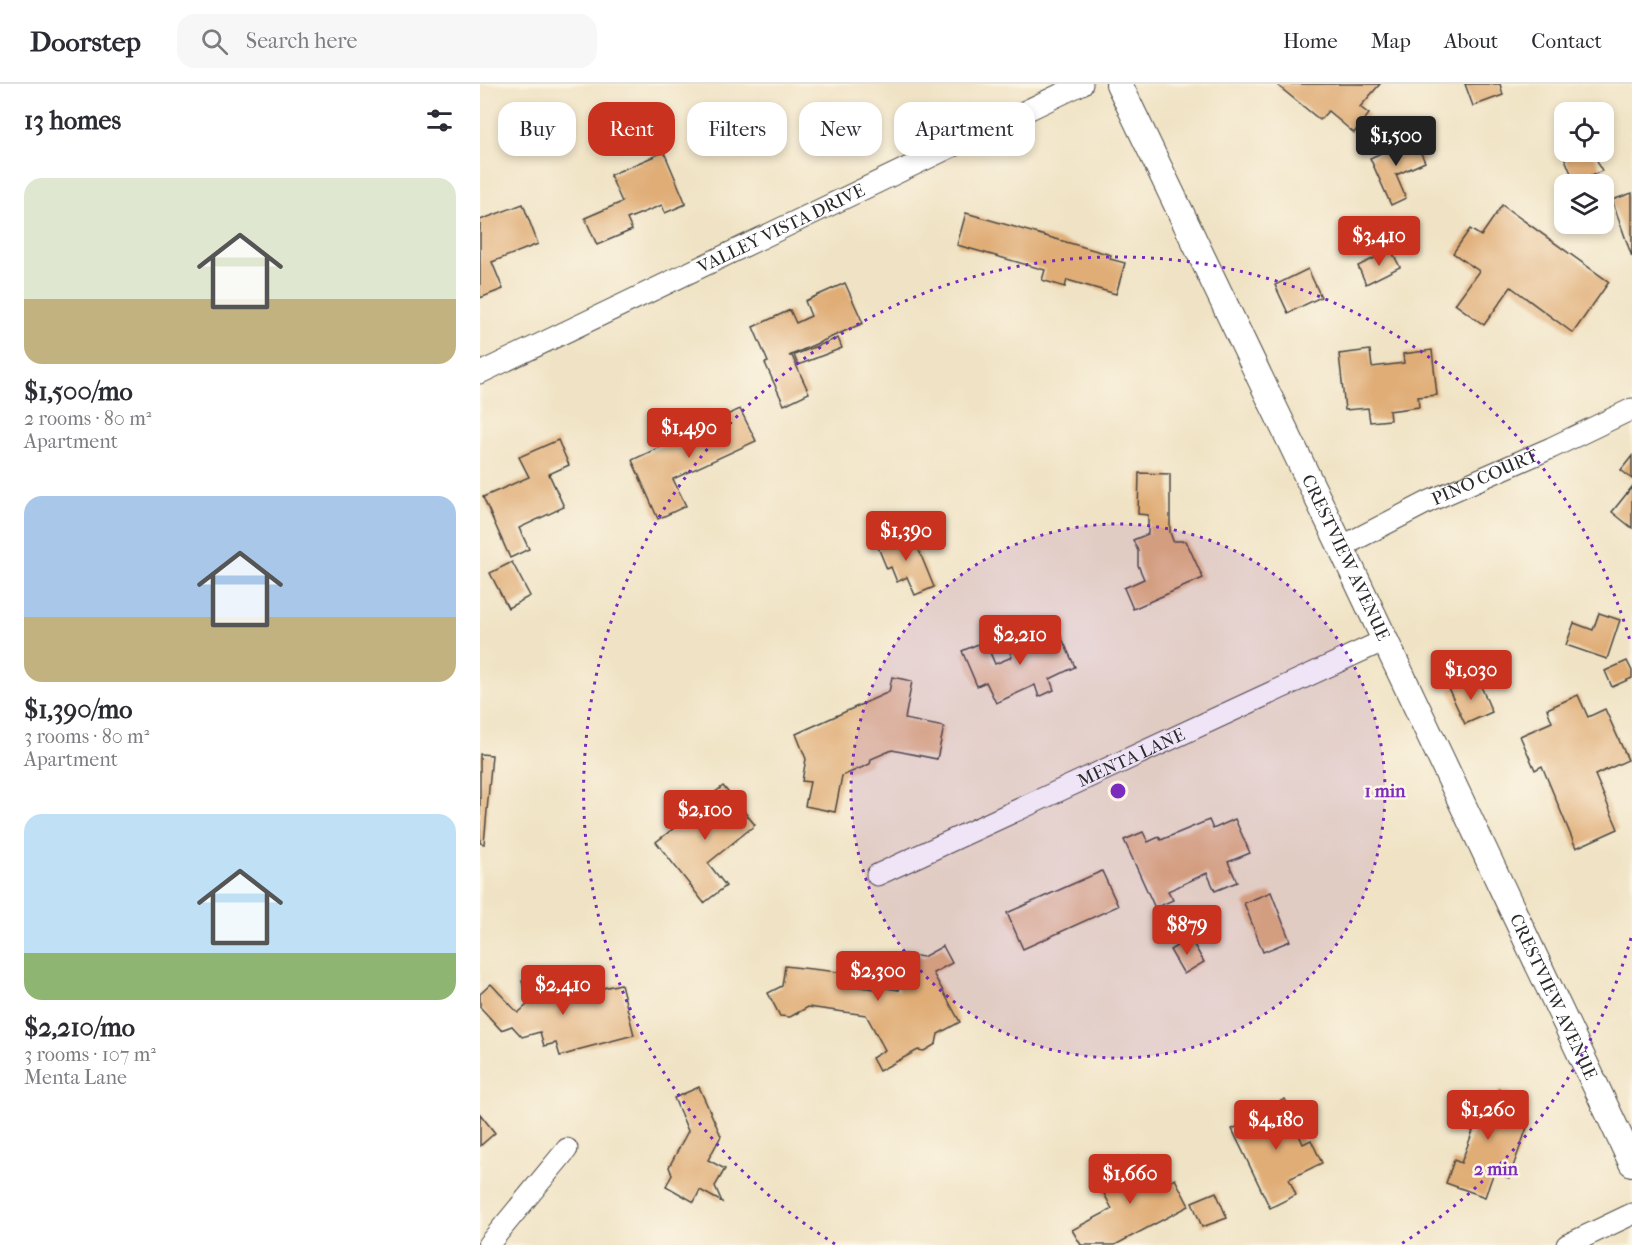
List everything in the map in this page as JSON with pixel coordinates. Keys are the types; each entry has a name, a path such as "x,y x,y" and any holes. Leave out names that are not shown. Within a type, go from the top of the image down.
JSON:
{"street":[{"name":"VALLEY VISTA DRIVE","path":"480,373 1082,84"},
{"name":"CRESTVIEW AVENUE","path":"1119,84 1632,1163"},
{"name":"PINO COURT","path":"1341,547 1430,501 1551,448 1632,409"},
{"name":"MENTA LANE","path":"877,875 1385,640"},
{"path":"488,1245 567,1149"},
{"path":"1567,1245 1632,1214"}],"building":[{"path":"1276,84 1380,84 1360,107 1369,114 1354,133 1328,111 1320,120"},
{"path":"1465,84 1500,84 1503,95 1473,106"},
{"path":"1414,138 1425,162 1396,175 1406,198 1391,205 1370,158"},
{"path":"655,156 666,156 686,204 665,213 662,205 627,219 632,230 597,245 585,218 622,202 610,175"},
{"path":"1566,162 1598,162 1602,171 1595,174 1571,174"},
{"path":"1632,193 1632,257 1614,206 1614,199"},
{"path":"523,204 538,244 492,262 503,289 480,298 480,220"},
{"path":"1502,205 1609,282 1573,333 1511,287 1484,325 1455,304 1479,271 1453,253 1470,229 1481,236"},
{"path":"966,213 1111,255 1110,259 1125,263 1116,294 1067,280 1065,287 1042,280 1045,270 957,245"},
{"path":"1391,250 1400,267 1366,284 1358,266"},
{"path":"1308,269 1321,297 1288,313 1275,285"},
{"path":"845,283 863,323 789,356 792,356 809,393 784,405 765,363 768,362 753,327 790,310 796,323 811,316 805,301"},
{"path":"838,338 842,348 798,365 794,355"},
{"path":"1370,350 1372,367 1404,363 1403,354 1432,350 1437,395 1418,397 1419,407 1389,411 1390,420 1370,422 1368,408 1345,410 1339,354"},
{"path":"740,409 756,441 673,479 686,506 658,519 632,460"},
{"path":"558,440 569,465 549,474 564,507 519,528 529,549 510,558 483,497 529,477 519,457"},
{"path":"1632,456 1632,479 1621,470"},
{"path":"1139,473 1170,474 1170,532 1173,541 1186,541 1203,578 1133,609 1124,588 1144,579 1138,565 1138,551 1133,540 1148,534 1148,515 1138,514"},
{"path":"1632,487 1632,528 1612,512"},
{"path":"911,531 934,587 915,595 907,577 897,582 891,567 887,569 877,545"},
{"path":"512,562 530,596 508,608 490,573"},
{"path":"1599,613 1620,620 1607,659 1566,645 1574,623 1593,630"},
{"path":"1037,632 1042,642 1060,634 1075,667 1050,679 1054,690 1039,697 1035,685 996,703 986,682 977,686 962,651 985,641 995,664 1012,657 1007,646"},
{"path":"1627,661 1632,671 1632,678 1612,687 1605,671"},
{"path":"892,677 912,681 905,719 944,727 937,759 892,750 871,759 870,764 842,776 835,812 805,806 810,782 802,781 806,759 796,734 889,692"},
{"path":"1477,677 1492,712 1465,724 1449,690"},
{"path":"1578,695 1588,717 1605,709 1628,760 1595,775 1618,829 1576,848 1542,766 1535,770 1520,736 1552,722 1547,709"},
{"path":"480,754 492,755 484,844 480,843"},
{"path":"723,786 755,825 708,863 726,886 704,903 656,842"},
{"path":"1235,819 1250,853 1228,862 1237,882 1215,891 1207,873 1168,891 1173,900 1155,908 1124,840 1143,832 1148,842 1159,837 1161,840 1209,820 1213,829"},
{"path":"1102,871 1118,906 1023,949 1007,913"},
{"path":"1271,892 1290,941 1263,952 1244,903"},
{"path":"1190,938 1204,962 1184,974 1170,950"},
{"path":"943,946 952,963 933,973 960,1022 938,1034 936,1044 924,1051 918,1050 879,1071 872,1058 885,1050 866,1015 808,1007 790,1017 780,1016 768,993 782,986 785,966 838,972 851,965 862,966 860,987 899,990 899,984 888,963 904,954 923,957"},
{"path":"540,976 542,984 555,999 621,984 634,1035 560,1056 556,1043 544,1046 540,1032 522,1037 512,1026 501,1030 480,1007 480,994 491,984 518,1013 528,1004 522,981"},
{"path":"699,1087 721,1136 708,1160 725,1169 715,1186 722,1202 700,1190 694,1202 666,1186 672,1175 669,1167 688,1131 674,1098"},
{"path":"1499,1089 1523,1097 1516,1117 1529,1122 1509,1178 1494,1172 1485,1197 1446,1183 1454,1160 1461,1163 1473,1131 1453,1124 1464,1095 1493,1106"},
{"path":"1285,1099 1299,1127 1296,1128 1303,1144 1311,1140 1322,1163 1289,1179 1296,1195 1270,1208 1232,1129 1262,1115 1260,1111"},
{"path":"480,1114 495,1133 480,1146"},
{"path":"1139,1155 1156,1189 1175,1179 1189,1206 1115,1245 1081,1245 1072,1230 1112,1209 1096,1178"},
{"path":"1216,1192 1227,1218 1202,1227 1192,1202"}]}
